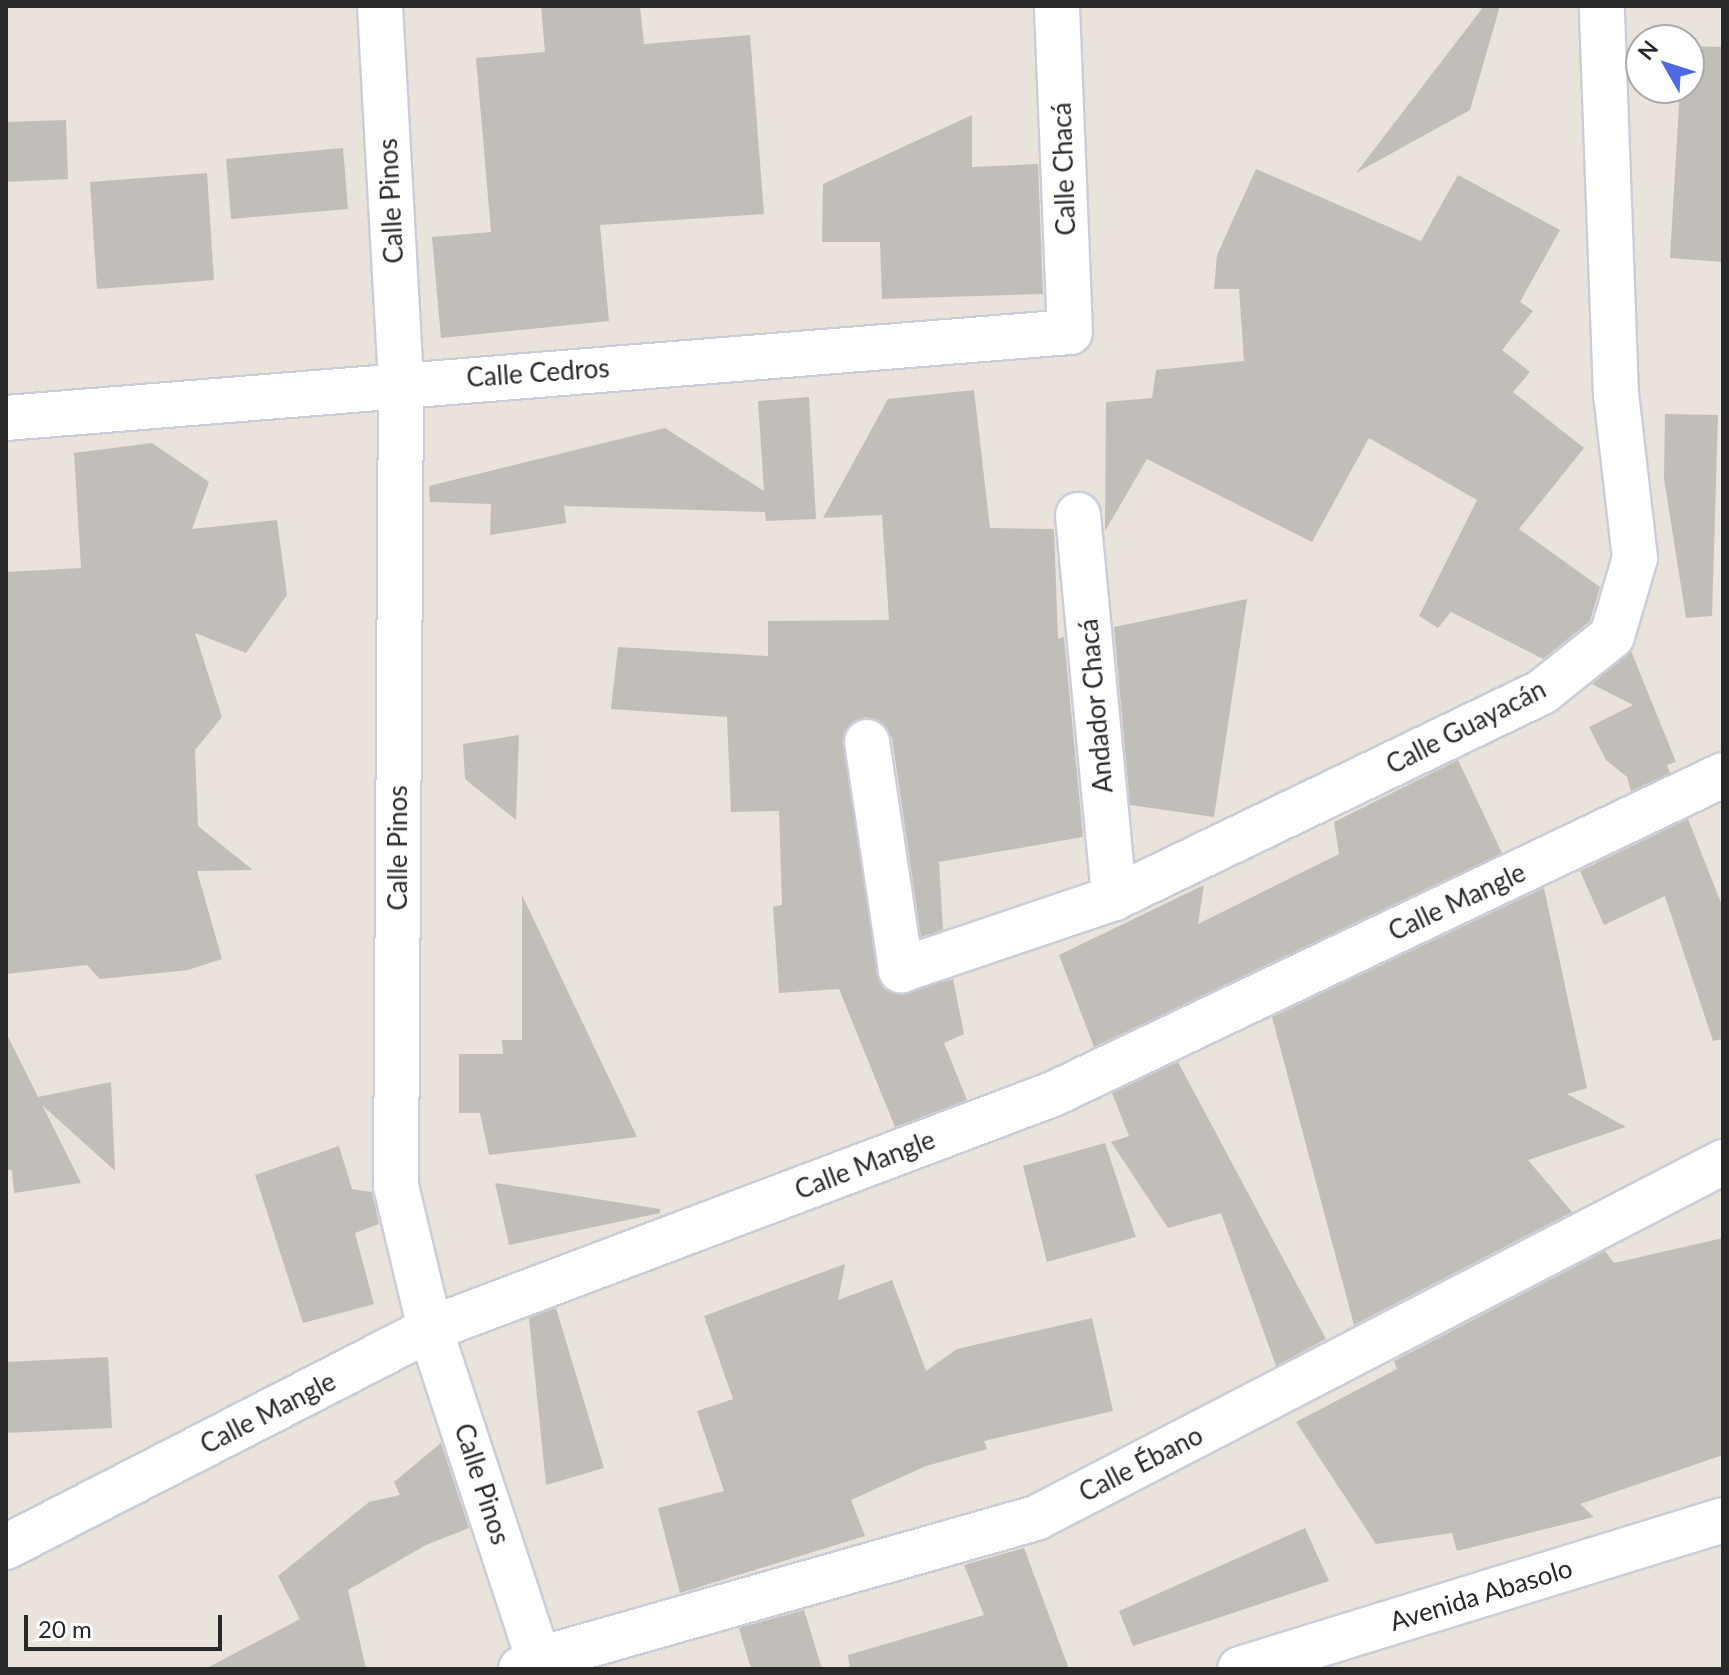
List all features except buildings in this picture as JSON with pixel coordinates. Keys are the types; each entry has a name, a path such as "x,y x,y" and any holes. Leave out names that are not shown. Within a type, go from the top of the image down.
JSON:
{"street":[{"name":"Calle Pinos","path":"380,6 401,384 396,1186 430,1329 534,1666"},
{"name":"Calle Chacá","path":"1057,6 1070,332"},
{"name":"Calle Guayacán","path":"867,742 901,970 1114,898 1542,692 1612,636 1635,558 1616,395 1602,6"},
{"name":"Calle Cedros","path":"6,418 1070,332"},
{"name":"Andador Chacá","path":"1078,515 1114,898"},
{"name":"Calle Mangle","path":"6,1547 430,1329 1053,1094 1723,775"},
{"name":"Calle Ébano","path":"534,1666 1036,1518 1723,1162"},
{"name":"Avenida Abasolo","path":"1240,1669 1723,1520"}]}
